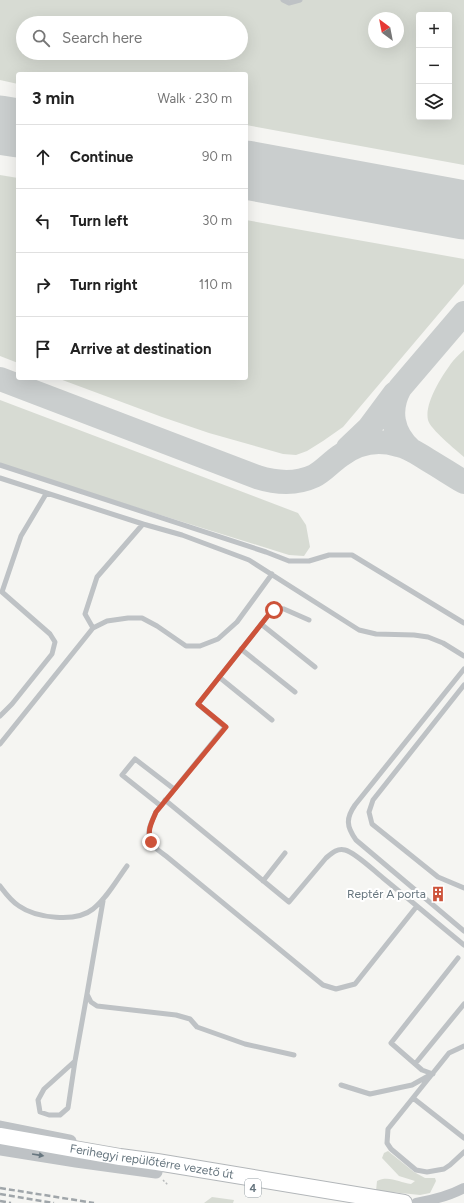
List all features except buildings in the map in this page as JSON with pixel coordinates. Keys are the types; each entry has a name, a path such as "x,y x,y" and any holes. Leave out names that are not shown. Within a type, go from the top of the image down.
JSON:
{"main road":[{"name":"Ferihegyi repülőtérre vezető út","path":"0,1136 349,1203"},
{"name":"Ferihegyi repülőtérre vezető út","path":"157,1167 404,1203"}],"street":[{"path":"0,1127 77,1142 157,1167"},
{"path":"0,1148 76,1161 157,1167"},
{"path":"416,1203 453,1194 464,1188"}],"lane":[{"path":"283,0 290,3 300,0"},
{"path":"0,465 266,552 289,561 309,561 329,555 352,555 464,623"},
{"path":"0,478 46,494 182,535 229,551 250,560 359,630 376,634 428,637 443,643 464,656"},
{"path":"0,716 12,704 52,654 55,642 50,634 2,592 21,536 46,494"},
{"path":"92,628 85,614 97,577 143,524"},
{"path":"0,744 92,628 107,621 142,618 157,626 186,646 200,646 218,640 237,622 272,574"},
{"path":"309,620 280,608 270,613 198,704 226,727 156,812 148,834 151,842 323,985 336,989 355,984 417,906"},
{"path":"261,624 315,667"},
{"path":"241,650 295,692"},
{"path":"464,669 355,804 348,818 348,823 349,829 356,840 464,931"},
{"path":"219,677 272,720"},
{"path":"464,685 373,800 369,812 372,824 438,878 464,888"},
{"path":"161,806 122,775 135,759 174,789"},
{"path":"165,800 289,902 326,858 338,850 345,850 368,865 464,945"},
{"path":"263,881 285,853"},
{"path":"0,886 9,898 20,907 32,913 54,918 73,917 91,911 102,900 127,866"},
{"path":"75,1061 44,1089 38,1100 40,1112 48,1115 60,1115 68,1108 102,900"},
{"path":"433,1074 422,1070 391,1043 458,958"},
{"path":"87,994 91,1002 97,1006 176,1015 190,1019 197,1027 244,1044 294,1055"},
{"path":"415,1064 464,1004"},
{"path":"464,1046 449,1053 388,1129 387,1143 391,1149 416,1170 427,1172 444,1169 464,1152"},
{"path":"341,1085 370,1094 412,1085 433,1074"},
{"path":"413,1098 464,1138"}],"shaded area":[{"path":"0,0 464,0 464,165 248,125 248,72 16,72 16,84 0,80"},
{"path":"0,175 16,178 16,362 0,356"},
{"path":"248,220 464,259 464,284 343,427 307,451 296,455 283,454 209,433 62,380 248,380"},
{"path":"464,350 464,457 433,429 428,420 428,413 429,405 435,389 444,373"},
{"path":"0,400 298,513 306,525 310,547 304,556 289,555 0,465"},
{"path":"388,1151 414,1172 425,1178 435,1178 436,1181 430,1193 420,1195 376,1191 377,1181 381,1179 390,1179 411,1184 415,1181 399,1176 382,1158 384,1153"},
{"path":"212,1197 234,1200 233,1203 204,1203"}],"taxiway":[{"path":"411,450 396,429 393,413 396,396 400,388 464,313"},
{"path":"0,379 271,481 293,482 307,479 318,474 337,458 353,448 368,443 383,442 410,449 464,482"},
{"path":"348,448 369,428 395,393"}],"runway":[{"path":"0,125 16,128"},
{"path":"248,170 464,210"}],"railway":[{"path":"0,1188 94,1203"},
{"path":"0,1194 54,1203"},
{"path":"0,1201 11,1203"}],"place":[{"name":"Reptér A porta","path":"438,894"}],"route":[{"path":"151,842 148,834 156,812 226,727 198,704 270,613 274,610"}]}
